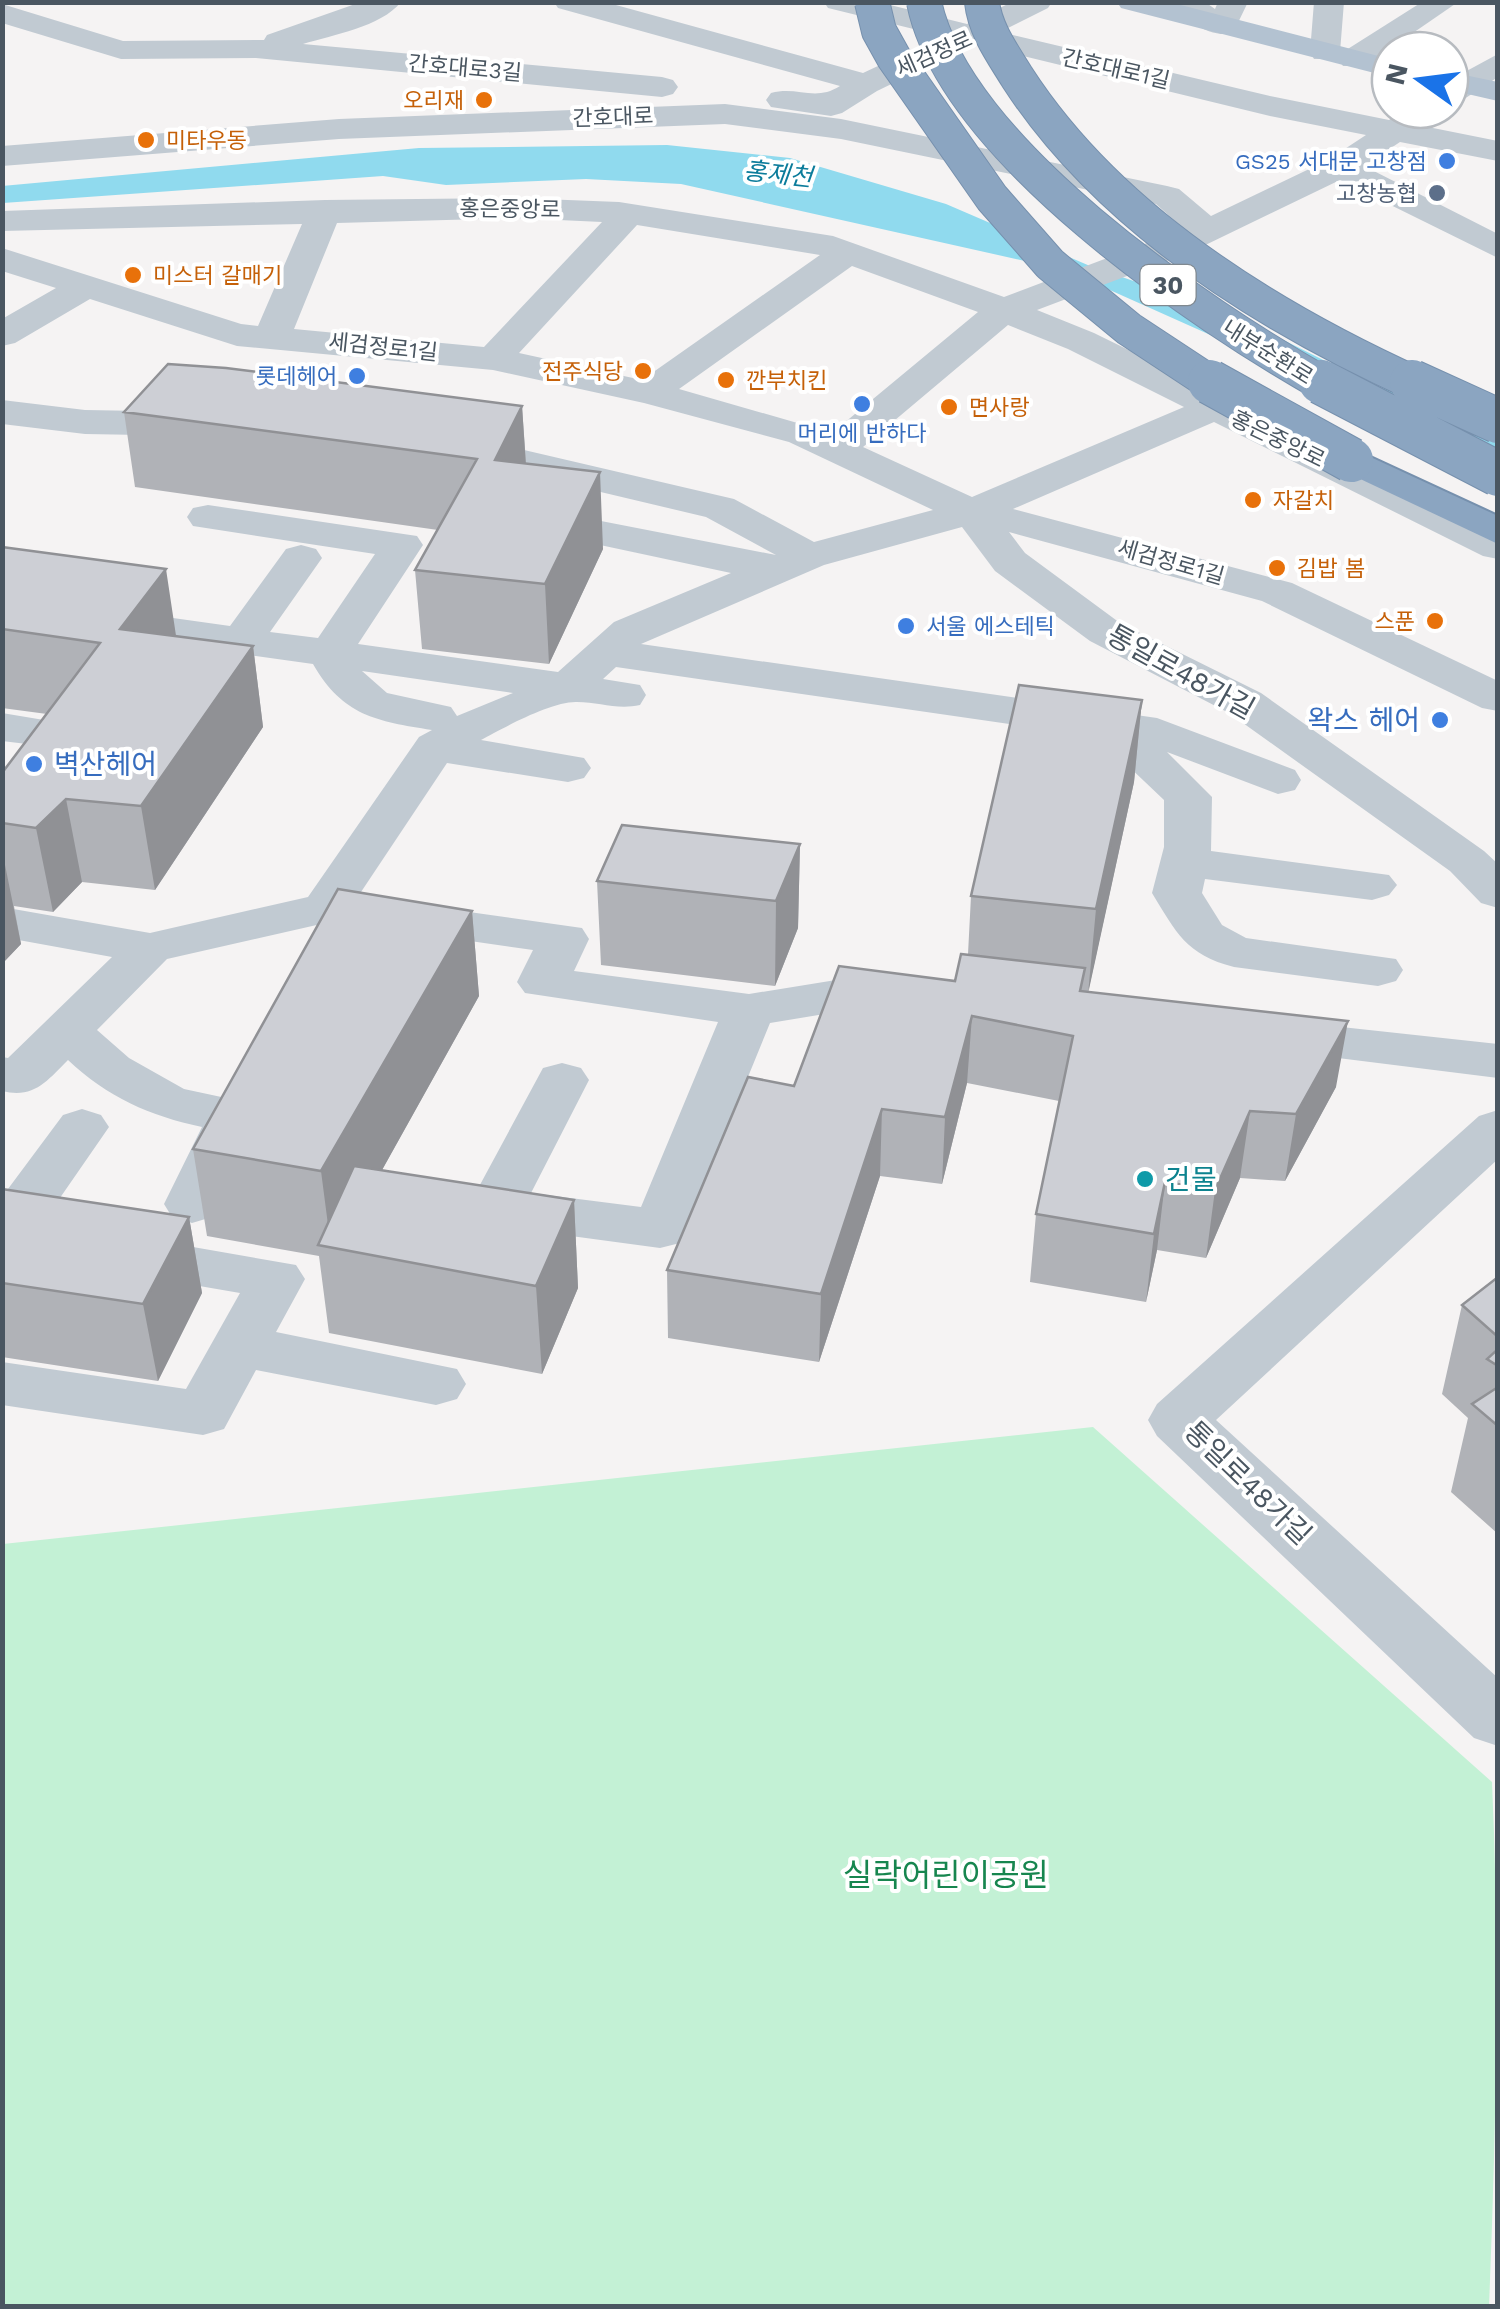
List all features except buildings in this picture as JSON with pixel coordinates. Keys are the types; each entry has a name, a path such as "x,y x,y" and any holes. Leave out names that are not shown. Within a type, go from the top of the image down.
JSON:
{"highway":[{"path":"872,2 876,30 1012,224 1060,274 1140,340 1210,386 1498,532"},
{"name":"내부순환로","path":"924,2 964,90 1018,155 1112,244 1220,322 1344,399 1498,474"},
{"name":"내부순환로","path":"978,19 983,17 1022,88 1074,151 1144,215 1240,285 1335,344 1498,421"}],"main road":[{"path":"1132,2 1228,15 1370,63"},
{"path":"1470,89 1498,92"}],"street":[{"path":"2,13 121,50 256,49 348,20 386,2"},
{"path":"569,2 866,84"},
{"name":"간호대로1길","path":"839,2 978,19 1393,131 1498,151"},
{"name":"세검정로","path":"831,106 978,19 1038,2"},
{"path":"1184,2 1228,15"},
{"path":"1329,2 1340,56 1443,2"},
{"path":"304,7 348,20"},
{"name":"간호대로3길","path":"256,49 831,106"},
{"path":"1470,78 1498,62"},
{"name":"간호대로","path":"2,156 339,129 725,114 841,128 1167,196 1205,229"},
{"path":"836,449 1003,310 1168,248 1340,167 1393,131"},
{"path":"1340,167 1498,248"},
{"name":"홍은중앙로","path":"2,222 325,210 516,208 629,213 725,227 848,252 1081,342 1498,546"},
{"path":"272,337 325,210"},
{"path":"493,359 629,213"},
{"path":"649,393 848,252"},
{"name":"세검정로1길","path":"2,259 237,335 493,359 649,393 803,434 971,512 1056,530 1277,592 1498,698"},
{"path":"2,335 88,285"},
{"name":"홍은중앙로","path":"1003,310 1082,320 1258,388 1498,504"},
{"path":"326,908 435,732 568,688 628,632 792,563 971,512 1258,388"},
{"path":"2,412 84,422 246,428"},
{"path":"418,447 494,455 720,508 792,563"},
{"path":"552,492 588,530 792,563"},
{"name":"통일로48가길","path":"971,512 1010,562 1105,632 1245,703 1467,862 1498,893"},
{"path":"208,518 402,545 330,654"},
{"path":"242,642 301,558"},
{"path":"2,608 624,695"},
{"path":"606,652 1157,732 1278,780"},
{"path":"330,654 346,685 379,708 435,732 568,768"},
{"path":"1091,722 1140,752 1188,797 1184,862 1177,893 1202,935 1234,952 1378,970"},
{"path":"2,727 58,735 2,806"},
{"path":"1184,862 1372,885"},
{"path":"2,922 150,948 326,908 564,939 543,982 749,1010 872,990 944,998"},
{"path":"2,1074 19,1078 150,948"},
{"path":"562,1080 496,1207 660,1229 749,1010"},
{"path":"1220,1030 1498,1061"},
{"path":"67,1031 110,1070 169,1103 247,1095 192,1204"},
{"path":"2,1382 203,1413 276,1278 4,1233 82,1127"},
{"name":"통일로48가길","path":"1498,1128 1178,1420 1498,1718"},
{"path":"239,1346 436,1384"}],"green space":[{"name":"실락어린이공원","path":"1093,1427 1492,1782 1496,2044 1489,2306 3,2306 3,1544"}],"water":[{"name":"홍제천","path":"667,145 790,158 946,204 1090,266 1238,317 1359,378 1497,436 1497,463 1065,270 681,184 586,179 446,185 383,176 3,203 2,186 419,148"}],"place":[{"name":"오리재","path":"484,100"},
{"name":"미타우동","path":"146,140"},
{"name":"GS25 서대문 고창점","path":"1447,161"},
{"name":"고창농협","path":"1437,193"},
{"name":"미스터 갈매기","path":"133,275"},
{"name":"전주식당","path":"643,371"},
{"name":"롯데헤어","path":"357,376"},
{"name":"깐부치킨","path":"726,380"},
{"name":"머리에 반하다","path":"862,404"},
{"name":"면사랑","path":"949,407"},
{"name":"자갈치","path":"1253,500"},
{"name":"김밥 봄","path":"1277,568"},
{"name":"스푼","path":"1435,621"},
{"name":"서울 에스테틱","path":"906,626"},
{"name":"왁스 헤어","path":"1440,720"},
{"name":"벽산헤어","path":"34,764"},
{"name":"건물","path":"1145,1179"}]}
